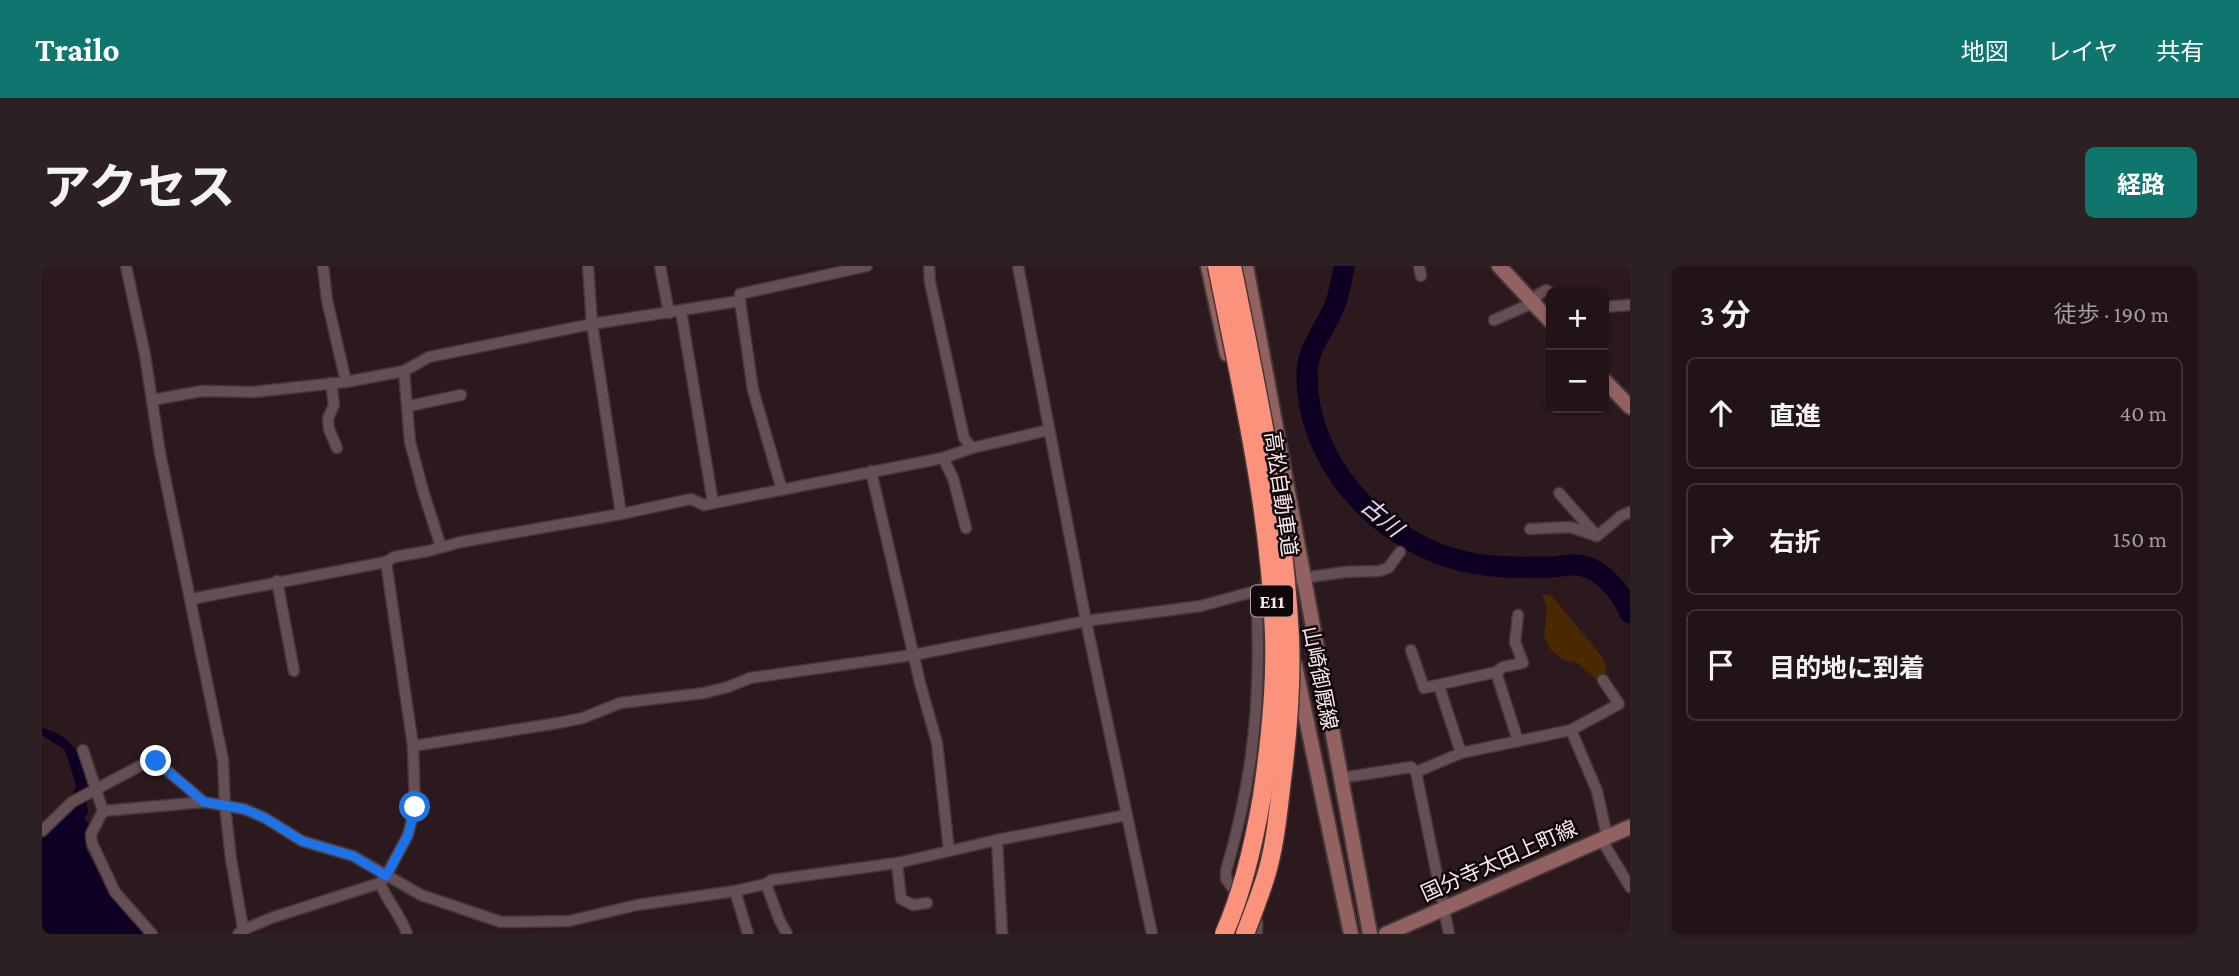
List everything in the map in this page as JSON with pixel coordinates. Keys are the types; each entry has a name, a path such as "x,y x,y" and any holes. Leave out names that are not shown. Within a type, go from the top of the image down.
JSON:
{"highway":[{"name":"高松自動車道","path":"1217,266 1261,493 1274,633 1270,743 1260,807 1248,866 1224,934"},
{"name":"高松自動車道","path":"1233,266 1275,492 1290,639 1287,738 1277,818 1266,877 1245,934"}],"main road":[{"name":"山崎御厩線","path":"1208,266 1280,584 1351,934"},
{"name":"山崎御厩線","path":"1246,266 1370,934"},
{"path":"1499,266 1546,317"},
{"path":"1609,385 1630,407"},
{"name":"国分寺太田上町線","path":"1386,934 1628,828"}],"street":[{"path":"126,266 145,355 160,453 223,760 225,806 242,933 271,918 383,880"},
{"path":"323,266 327,300 346,382"},
{"path":"588,266 592,324 621,514"},
{"path":"660,266 669,313"},
{"path":"782,490 753,390 740,294 867,266"},
{"path":"929,266 930,282 964,438 972,448"},
{"path":"1018,266 1086,621 1152,934"},
{"path":"1494,320 1534,303 1539,294 1546,290"},
{"path":"152,400 202,391 253,392 346,382 404,371 429,358 592,324 740,301"},
{"path":"1609,307 1630,305"},
{"path":"681,311 713,503"},
{"path":"404,371 411,442 441,547"},
{"path":"331,383 334,405 328,418 329,429 337,448"},
{"path":"409,406 461,395"},
{"path":"191,599 386,562 394,557 460,542 691,499 704,505 782,490 943,458 972,448 1049,430"},
{"path":"943,458 953,478 966,527"},
{"path":"872,471 913,654 937,743 948,850"},
{"path":"1559,493 1597,536"},
{"path":"1597,536 1620,516 1630,512"},
{"path":"1530,529 1570,527 1597,536"},
{"path":"413,746 583,718 620,703 704,693 750,678 913,654 1086,621 1201,606 1303,578 1345,572 1380,571 1388,568 1400,552"},
{"path":"386,562 413,746 415,807 408,835 383,880 387,900 403,921 407,934"},
{"path":"277,581 295,671"},
{"path":"1256,591 1258,695 1254,742 1240,823 1226,871 1226,878 1257,922 1256,934"},
{"path":"1411,650 1424,688 1496,672 1503,667 1523,663 1515,642 1518,614"},
{"path":"1496,672 1518,741"},
{"path":"1416,772 1461,753 1571,730 1619,704 1603,680"},
{"path":"1439,686 1461,753"},
{"path":"1571,730 1597,791 1604,837 1630,887"},
{"path":"83,750 91,793 103,811"},
{"path":"42,831 72,802 149,761 156,761 204,802"},
{"path":"1341,778 1411,767 1416,772 1450,934"},
{"path":"103,811 204,802 244,809 265,818 302,841 353,856 383,880 501,922 569,921 637,905 735,891 766,884 772,880 897,863 948,850 1127,815"},
{"path":"103,811 91,834 92,843 115,892 152,934"},
{"path":"997,840 1003,934"},
{"path":"897,863 901,899 913,905 927,903"},
{"path":"766,884 787,934"},
{"path":"735,891 748,934"}],"shaded area":[{"path":"1550,594 1603,658 1607,671 1598,681 1577,663 1564,660 1550,649 1544,636 1547,607 1542,595"},
{"path":"42,728 63,737 76,750 90,789 85,791 88,813 84,818 90,825 86,835 86,849 110,891 147,934 42,934 42,838 73,806 72,797 76,785 65,750 42,735"}],"waterway":[{"name":"古川","path":"1344,266 1336,302 1310,355 1307,375 1311,411 1323,446 1341,477 1364,505 1392,529 1423,547 1457,560 1493,566 1587,567 1610,582 1630,613"}],"route":[{"path":"156,761 204,802 244,809 285,829 302,841 353,856 386,876 408,835 415,807"}]}
